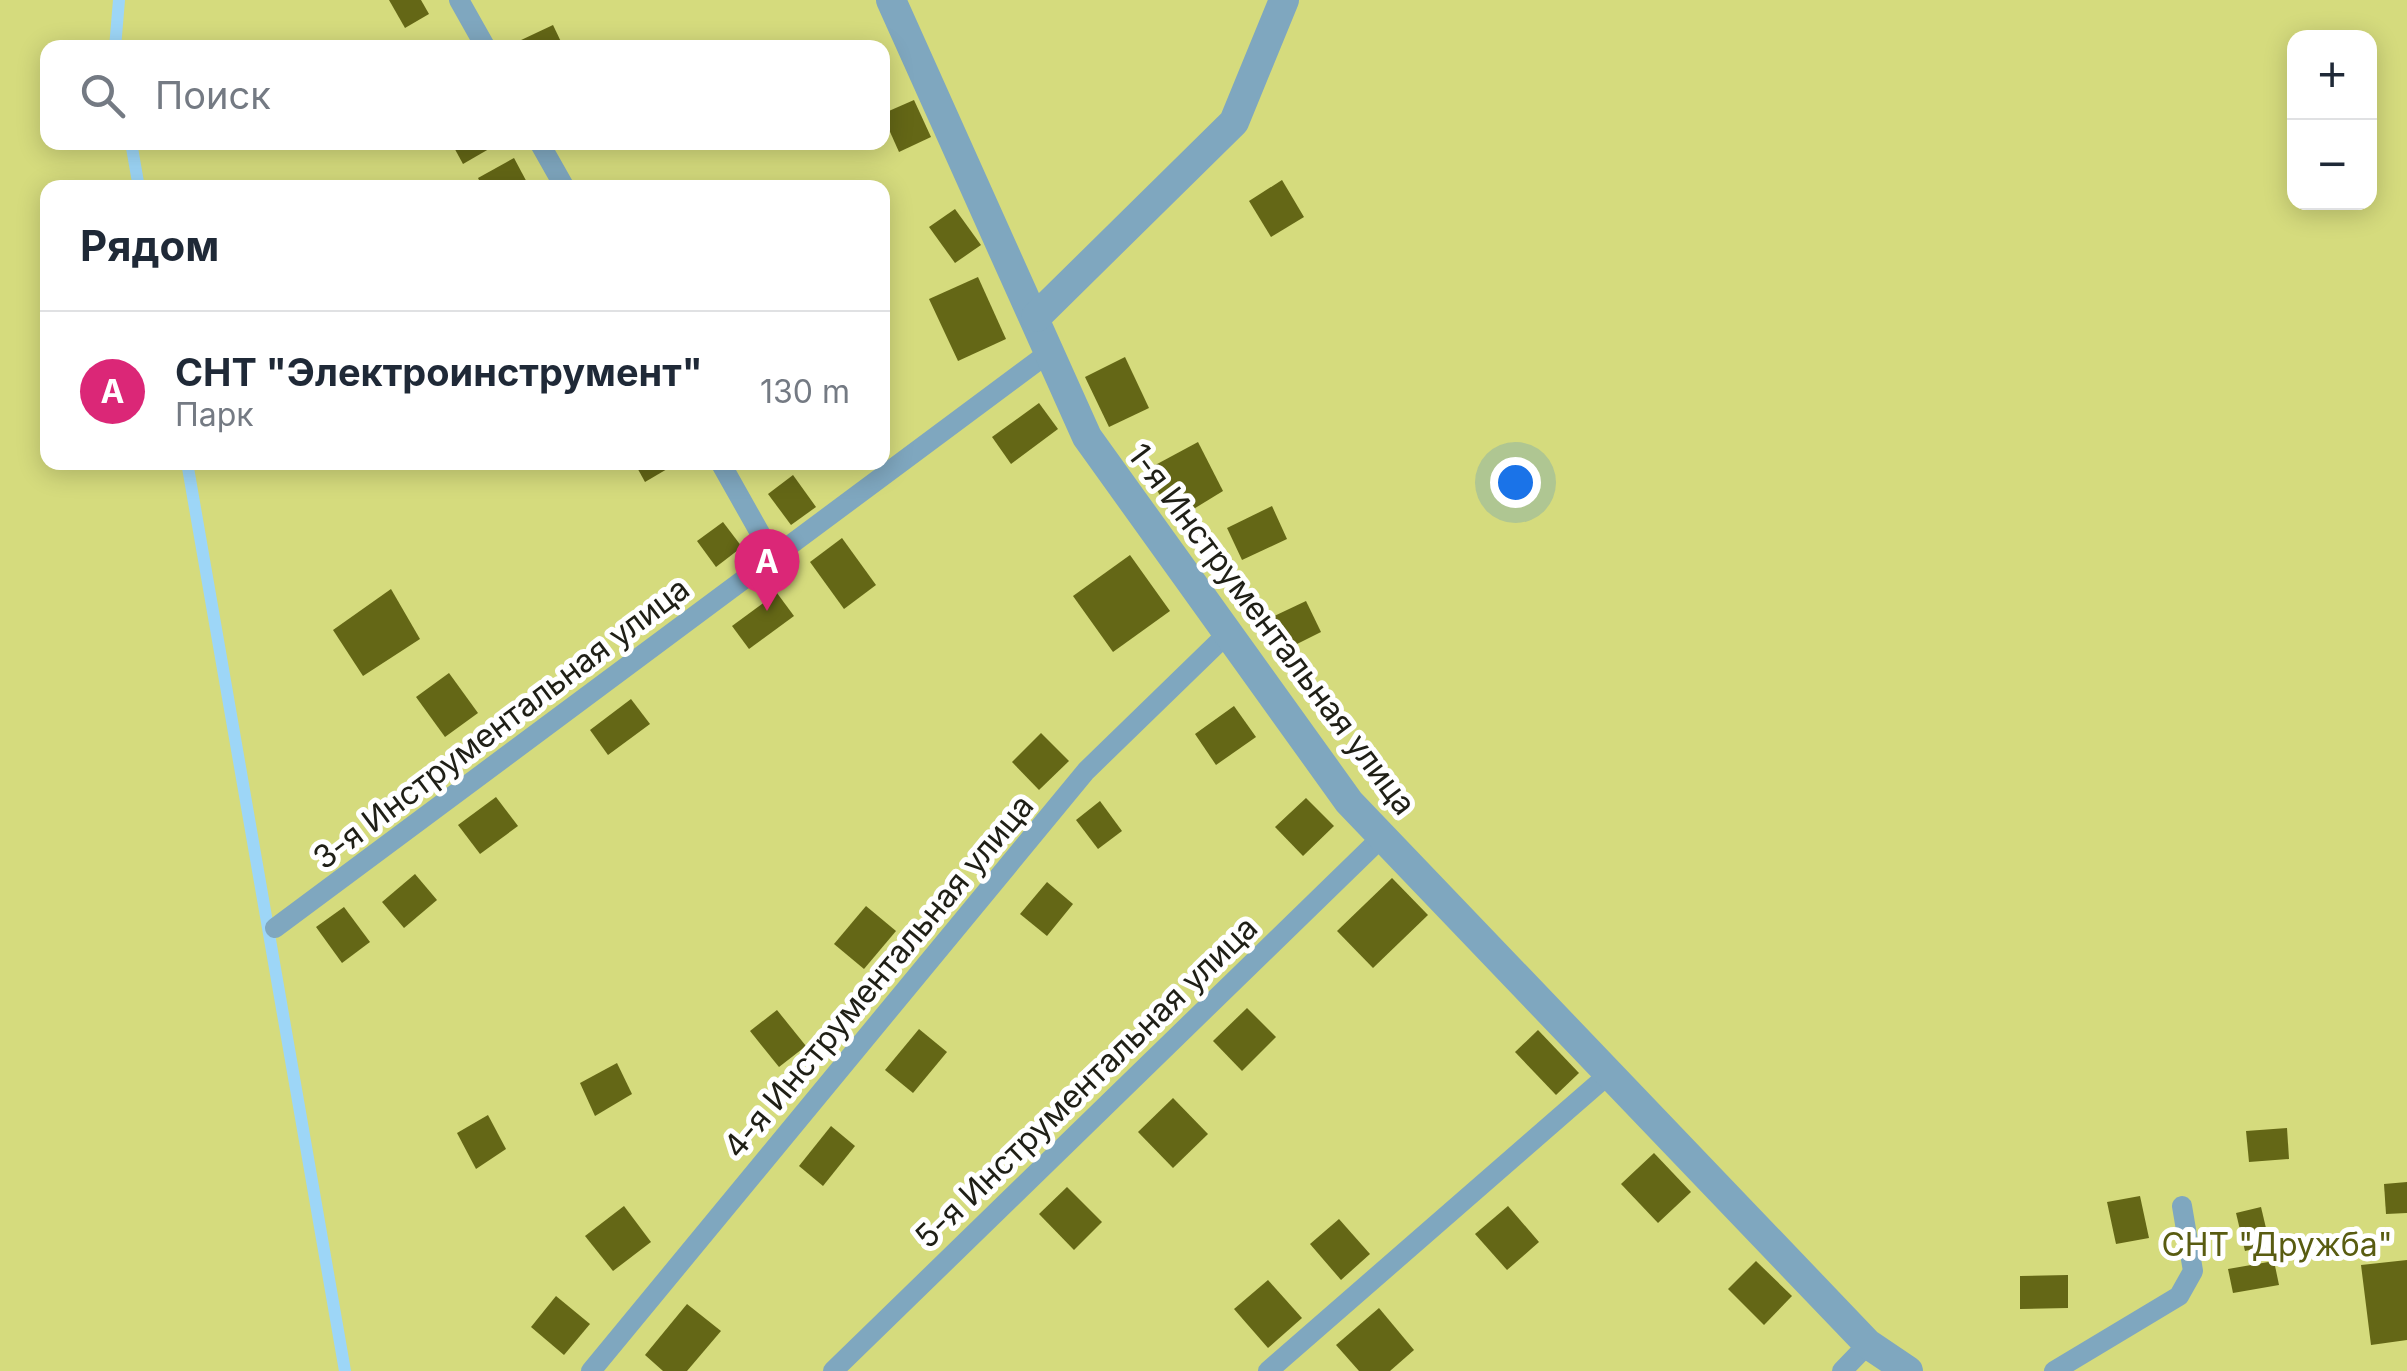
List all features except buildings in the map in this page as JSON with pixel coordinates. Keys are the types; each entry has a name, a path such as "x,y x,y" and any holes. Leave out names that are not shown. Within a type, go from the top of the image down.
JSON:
{"street":[{"name":"1-я Инструментальная улица","path":"891,0 1087,437 1348,802 1868,1344 1908,1371"},
{"path":"1036,317 1234,122 1284,0"}],"lane":[{"path":"459,0 482,40"},
{"path":"544,150 560,180"},
{"name":"3-я Инструментальная улица","path":"275,928 1051,351"},
{"path":"724,470 774,558"},
{"name":"4-я Инструментальная улица","path":"591,1371 1086,772 1228,634"},
{"name":"5-я Инструментальная улица","path":"833,1371 1382,837"},
{"path":"1268,1371 1609,1074"},
{"path":"2054,1371 2179,1296 2192,1271 2182,1206"},
{"path":"1842,1371 1868,1344"}],"green space":[{"name":"СНТ \"Дружба\"","path":"0,0 2407,0 2407,1371 0,1371"}],"waterway":[{"path":"116,40 119,0"},
{"path":"132,150 138,180"},
{"path":"188,470 345,1371"}],"place":[{"name":"СНТ \"Электроинструмент\"","path":"767,611"}]}
